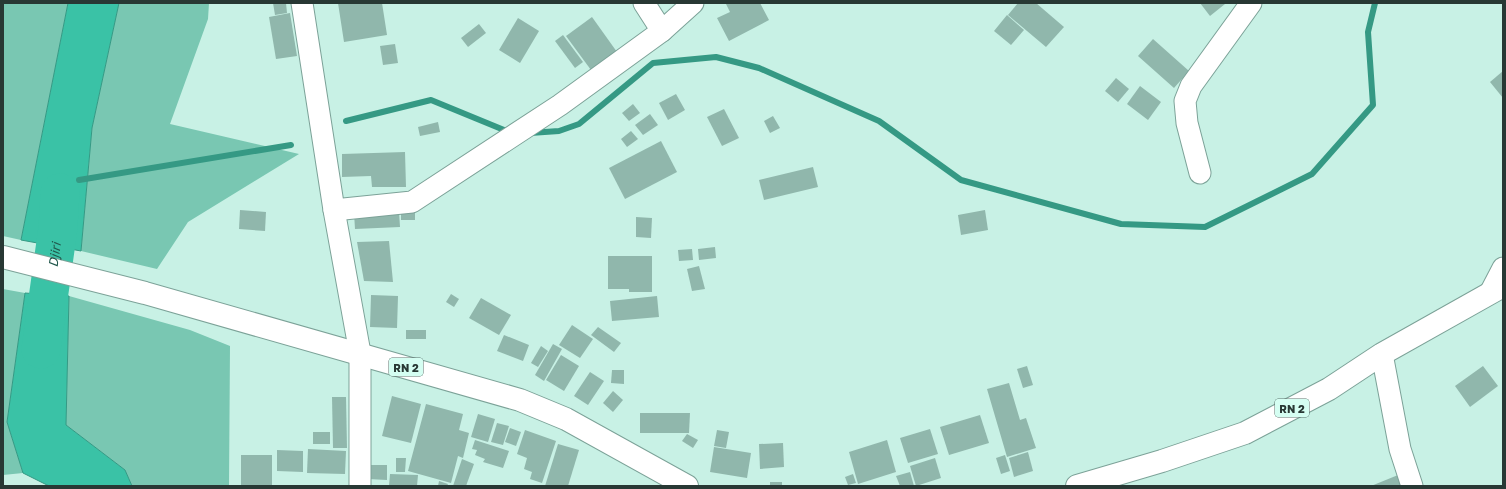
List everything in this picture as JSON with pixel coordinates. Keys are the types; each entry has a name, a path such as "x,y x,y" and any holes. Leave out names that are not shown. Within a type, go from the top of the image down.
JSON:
{"highway":[{"name":"RN 2","path":"3,257 110,285 145,292 360,353 527,403 566,419 687,486"},
{"name":"RN 2","path":"1077,486 1162,461 1245,433 1329,389 1382,354 1496,290"}],"street":[{"path":"302,3 334,210 360,353 360,486"},
{"path":"644,3 662,31"},
{"path":"334,210 412,202 560,105 662,31 694,3"},
{"path":"1200,173 1187,123 1185,101 1191,86 1251,3"},
{"path":"1496,290 1503,268"},
{"path":"1382,354 1400,449 1412,486"}],"shaded area":[{"path":"3,3 68,3 21,240 3,236"},
{"path":"68,3 119,3 92,128 81,251 21,240"},
{"path":"119,3 209,3 208,19 170,124 299,154 188,222 157,269 81,251 92,128"},
{"path":"3,289 25,293 7,422 23,473 3,475"},
{"path":"25,293 69,296 66,425 125,470 132,486 49,486 23,473 7,422"},
{"path":"69,296 190,330 230,346 229,486 132,486 125,470 66,425"}],"building":[{"path":"273,3 286,3 287,13 275,15"},
{"path":"338,3 382,3 387,35 344,42"},
{"path":"760,3 769,20 729,41 717,18 730,12 726,4"},
{"path":"1018,3 1036,3 1064,27 1046,47 1008,15"},
{"path":"1200,3 1224,3 1225,4 1210,16"},
{"path":"290,13 297,56 276,59 269,17"},
{"path":"1007,15 1024,30 1011,45 994,31"},
{"path":"592,17 617,52 591,70 566,36"},
{"path":"518,18 539,31 520,63 499,50"},
{"path":"479,24 486,33 468,47 461,38"},
{"path":"563,35 583,62 575,68 555,41"},
{"path":"1153,39 1189,71 1174,88 1138,56"},
{"path":"395,44 398,63 383,65 380,46"},
{"path":"1503,71 1503,98 1490,82"},
{"path":"1116,78 1129,89 1118,102 1105,91"},
{"path":"1140,86 1161,102 1148,120 1127,104"},
{"path":"676,94 685,110 668,120 659,103"},
{"path":"633,104 640,113 629,121 622,113"},
{"path":"724,109 739,138 722,146 707,117"},
{"path":"650,114 658,125 643,135 635,125"},
{"path":"773,116 780,128 770,133 764,121"},
{"path":"438,122 440,132 420,136 418,127"},
{"path":"631,131 638,139 627,147 621,139"},
{"path":"661,141 677,172 625,199 609,168"},
{"path":"405,152 406,187 372,187 371,176 342,177 342,154"},
{"path":"813,167 818,187 764,200 759,180"},
{"path":"240,210 266,212 265,231 239,229"},
{"path":"985,210 988,230 961,235 958,215"},
{"path":"399,211 400,227 355,229 354,213"},
{"path":"401,212 415,212 415,220 401,220"},
{"path":"636,217 652,218 651,238 636,237"},
{"path":"389,241 393,282 364,281 357,242"},
{"path":"715,247 716,258 699,260 698,249"},
{"path":"692,249 693,260 679,261 678,250"},
{"path":"608,256 652,256 652,292 629,292 629,289 608,289"},
{"path":"699,266 705,289 692,291 687,269"},
{"path":"451,294 459,299 454,307 446,302"},
{"path":"371,295 398,296 397,328 370,327"},
{"path":"657,296 659,317 612,321 610,301"},
{"path":"481,298 511,315 499,335 469,318"},
{"path":"572,325 593,339 580,358 559,345"},
{"path":"598,327 621,343 614,352 591,335"},
{"path":"406,330 426,330 426,339 406,339"},
{"path":"504,335 529,345 523,361 497,351"},
{"path":"553,344 562,349 544,381 535,375"},
{"path":"541,346 548,351 538,367 531,363"},
{"path":"561,355 579,366 564,391 546,380"},
{"path":"1027,366 1033,385 1023,388 1017,369"},
{"path":"1483,366 1498,386 1470,407 1455,386"},
{"path":"612,370 624,370 624,384 611,383"},
{"path":"590,372 604,381 588,405 574,396"},
{"path":"1009,383 1020,420 1026,418 1036,448 1007,457 987,389"},
{"path":"613,391 623,400 613,412 603,403"},
{"path":"392,396 421,404 411,443 382,436"},
{"path":"332,397 346,397 347,448 333,448"},
{"path":"426,404 463,414 459,430 469,433 463,458 458,456 451,483 408,471"},
{"path":"640,413 690,413 689,433 640,433"},
{"path":"478,414 495,419 488,442 471,437"},
{"path":"980,415 989,443 949,455 940,427"},
{"path":"497,423 509,426 503,445 491,442"},
{"path":"510,428 521,432 516,446 505,442"},
{"path":"930,429 938,454 908,463 900,438"},
{"path":"525,430 556,441 542,483 530,479 532,472 524,469 527,458 517,454"},
{"path":"717,430 729,432 726,448 714,446"},
{"path":"313,432 330,432 330,444 313,444"},
{"path":"687,434 698,440 693,448 682,441"},
{"path":"475,440 509,451 503,468 483,462 485,459 475,455 477,450 472,449"},
{"path":"887,440 896,472 858,484 849,452"},
{"path":"783,443 784,467 760,469 759,444"},
{"path":"558,444 579,450 568,486 545,486"},
{"path":"714,447 751,453 747,478 710,472"},
{"path":"308,449 346,451 345,474 307,473"},
{"path":"277,450 303,451 303,472 277,471"},
{"path":"1028,452 1033,471 1014,477 1009,458"},
{"path":"241,455 272,455 272,486 241,486"},
{"path":"1005,455 1010,471 1001,474 996,458"},
{"path":"396,458 406,458 405,472 396,472"},
{"path":"935,458 941,478 916,486 910,466"},
{"path":"462,459 474,464 466,486 453,486"},
{"path":"368,465 387,465 387,480 368,479"},
{"path":"910,472 914,486 900,486 896,476"},
{"path":"1403,473 1409,486 1371,486"},
{"path":"390,474 418,475 417,486 389,486"},
{"path":"853,474 856,483 848,485 845,477"},
{"path":"439,481 448,484 447,486 438,486"},
{"path":"770,482 782,482 782,486 770,486"}],"waterway":[{"path":"530,133 559,131 579,124 653,63 716,57 759,68 879,121 961,180 1121,224 1205,227 1312,174 1373,105 1368,32 1375,3"},
{"path":"346,121 431,100 509,132"},
{"path":"79,180 291,145"},
{"name":"Djiri","path":"41,349 58,228 60,193"}]}
